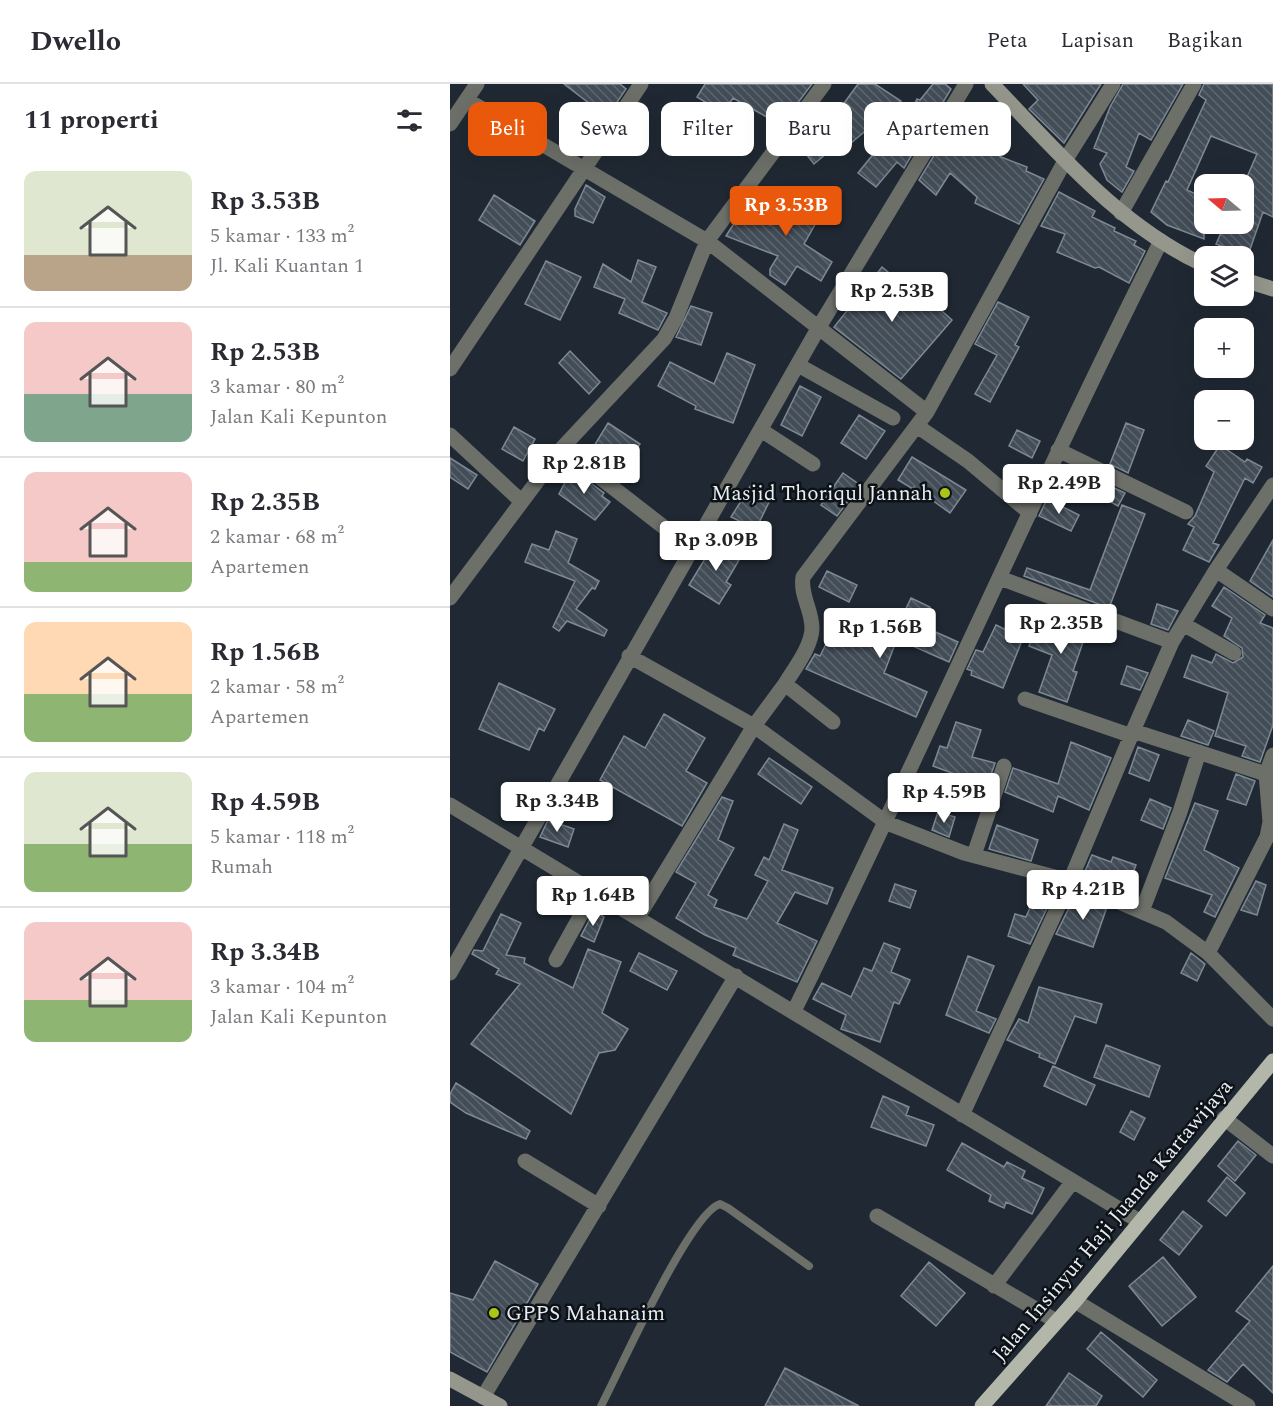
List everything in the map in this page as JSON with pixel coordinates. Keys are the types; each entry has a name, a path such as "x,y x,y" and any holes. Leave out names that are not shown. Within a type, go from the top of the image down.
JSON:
{"main road":[{"path":"992,84 1121,213 1161,241 1194,259"},
{"path":"1254,283 1273,289"},
{"name":"Jalan Insinyur Haji Juanda Kartawijaya","path":"982,1406 1075,1301 1273,1061"},
{"path":"450,1379 500,1406"}],"street":[{"path":"450,124 477,84"},
{"path":"450,369 641,84"},
{"path":"450,598 562,448 664,339 676,318 707,240 824,84"},
{"path":"450,973 819,327 966,84"},
{"path":"638,917 754,726 785,684 811,636 812,626 801,588 803,577 927,412 1066,159 1113,84"},
{"path":"1121,213 1194,84"},
{"path":"467,99 707,240 927,412"},
{"path":"794,1011 887,823 1058,450 1161,241"},
{"path":"798,365 893,418"},
{"path":"917,426 968,461 1030,513"},
{"path":"760,430 813,464"},
{"path":"450,435 521,501"},
{"path":"562,448 692,549"},
{"path":"1058,450 1186,512"},
{"path":"962,1114 1070,881 1172,642 1216,570 1273,485"},
{"path":"1216,570 1273,609"},
{"path":"1000,578 1172,642"},
{"path":"1183,624 1234,653"},
{"path":"630,656 754,726 887,823 974,855 1070,881 1166,922 1208,953 1270,1015"},
{"path":"785,684 833,722"},
{"path":"1025,699 1266,774"},
{"path":"1142,911 1180,812 1199,752"},
{"path":"1208,953 1267,837 1270,822 1266,774 1273,755"},
{"path":"974,855 1004,765"},
{"path":"450,805 736,975 1139,1221"},
{"path":"556,960 594,891"},
{"path":"483,1397 736,975"},
{"path":"1224,1118 1273,1156"},
{"path":"525,1161 599,1206"},
{"path":"999,1289 1072,1181"},
{"path":"877,1216 1056,1321"},
{"path":"1075,1301 1248,1406"}],"lane":[{"path":"601,1406 683,1244 712,1207 720,1204 728,1208 809,1266"}],"building":[{"path":"564,84 620,84 626,89 617,102 587,102"},
{"path":"705,84 812,84 798,102 766,102 766,117 754,110 754,102 740,102 733,98 730,102 705,102 697,97"},
{"path":"858,84 875,84 901,101 864,102 864,132 852,142 852,102 845,102"},
{"path":"933,84 945,84 951,89 943,102 916,102 917,99 920,100"},
{"path":"1023,84 1101,84 1064,143 1029,109 1038,100"},
{"path":"1123,84 1183,84 1151,140 1139,133 1126,167 1134,171 1122,192 1107,180 1100,164 1107,153 1094,148 1110,107"},
{"path":"1204,84 1273,84 1273,217 1263,212 1251,246 1216,244 1220,234 1254,234 1254,174 1248,174 1257,154 1211,136 1187,190 1194,193 1194,234 1204,234 1204,239 1167,225 1151,212 1166,181 1168,182 1206,100 1199,95"},
{"path":"808,156 824,156 814,164"},
{"path":"872,156 911,156 904,168 897,162 876,187 858,173"},
{"path":"934,156 1000,156 1027,167 1026,171 1044,179 1019,224 975,203 977,197 950,173 936,195 919,180"},
{"path":"586,185 605,197 593,223 575,216 575,209"},
{"path":"791,188 825,207 804,244 832,262 821,281 797,266 785,285 770,275 770,269 778,256 726,236 740,214 770,225"},
{"path":"1059,192 1095,211 1092,217 1136,241 1134,245 1145,251 1129,283 1099,267 1095,268 1057,252 1065,234 1041,226"},
{"path":"494,195 535,221 520,245 479,220"},
{"path":"638,260 656,267 642,302 667,313 658,330 619,313 625,299 594,287 603,264 631,282"},
{"path":"546,261 581,277 560,320 525,304"},
{"path":"882,267 930,307 933,303 952,320 901,379 834,327"},
{"path":"998,302 1029,317 1015,345 1019,347 990,402 975,394 997,355 975,344"},
{"path":"691,306 712,313 701,345 676,337"},
{"path":"570,351 600,382 589,394 559,363"},
{"path":"727,353 755,365 733,423 695,409 696,406 658,386 670,362 714,384"},
{"path":"800,386 821,397 802,436 781,425"},
{"path":"859,415 885,431 866,459 841,443"},
{"path":"608,423 640,444 616,477 588,456"},
{"path":"1126,423 1144,430 1128,473 1110,464"},
{"path":"514,427 535,439 523,461 502,449"},
{"path":"1017,430 1040,441 1032,458 1009,446"},
{"path":"1217,450 1227,450 1245,462 1247,459 1262,467 1253,483 1245,478 1213,543 1219,545 1209,562 1183,550 1194,527 1188,524 1195,516 1214,472 1206,466"},
{"path":"912,457 966,490 950,513 914,487 913,489 898,480"},
{"path":"450,458 477,475 468,489 450,477"},
{"path":"572,469 604,493 602,496 610,502 595,520 559,494"},
{"path":"843,473 860,485 837,516 821,505"},
{"path":"1085,474 1125,493 1118,506 1079,485"},
{"path":"751,485 771,498 756,529 731,517"},
{"path":"1047,499 1079,515 1071,531 1039,516"},
{"path":"1122,505 1145,514 1109,608 1024,576 1027,568 1090,590"},
{"path":"556,531 577,539 568,563 599,581 595,589 592,588 576,609 607,630 604,636 567,621 559,631 553,627 575,581 525,562 532,544 549,550"},
{"path":"717,539 742,555 726,582 731,585 719,604 689,585"},
{"path":"1273,540 1273,597 1250,581"},
{"path":"827,571 857,585 849,602 819,587"},
{"path":"1224,587 1265,615 1260,623 1273,628 1273,725 1260,762 1242,756 1246,746 1215,736 1228,693 1184,677 1192,655 1212,663 1216,654 1233,663 1243,657 1242,648 1224,636 1232,618 1212,606"},
{"path":"911,598 930,607 922,626 958,642 949,662 897,639 884,673 927,692 916,717 806,669 815,654 820,656 838,620 879,639 882,630 894,634"},
{"path":"1157,604 1178,611 1168,630 1151,624"},
{"path":"1068,614 1090,622 1073,671 1077,672 1067,702 1039,692 1052,655 1029,646 1037,624 1061,633"},
{"path":"996,625 1023,638 1003,688 971,675 972,671 967,669 976,650 983,652"},
{"path":"1127,666 1148,673 1140,690 1121,684"},
{"path":"499,683 555,709 544,731 539,728 529,750 479,729"},
{"path":"664,714 705,738 686,771 707,783 682,826 600,780 624,736 645,748"},
{"path":"1188,720 1214,731 1208,745 1181,736"},
{"path":"956,722 981,730 972,757 995,763 986,789 959,781 960,776 933,766 940,746 947,748"},
{"path":"1071,742 1111,758 1089,810 1058,796 1053,812 1005,792 1013,768 1058,784"},
{"path":"1138,747 1159,755 1149,781 1129,773"},
{"path":"769,758 812,787 801,804 758,774"},
{"path":"1236,774 1255,781 1246,805 1227,799"},
{"path":"722,797 733,801 718,840 734,848 708,895 717,900 714,907 747,919 768,881 755,875 764,857 769,860 784,824 798,830 782,870 833,888 827,904 795,892 777,923 817,941 797,982 733,955 736,948 705,935 676,918 696,883 676,872"},
{"path":"1150,799 1171,808 1163,829 1141,820"},
{"path":"1195,803 1218,811 1204,850 1239,868 1215,917 1204,912 1212,895 1165,878"},
{"path":"938,812 955,817 949,837 932,830"},
{"path":"548,820 574,829 568,847 540,837"},
{"path":"997,825 1038,840 1031,861 989,849"},
{"path":"1092,855 1111,862 1113,857 1136,865 1125,894 1083,876"},
{"path":"1256,881 1266,885 1257,915 1241,910"},
{"path":"895,884 916,891 910,908 889,901"},
{"path":"1076,894 1107,907 1093,947 1056,934"},
{"path":"1035,896 1050,902 1030,944 1008,936 1015,914 1026,917"},
{"path":"594,911 604,917 594,942 581,936"},
{"path":"501,914 521,923 506,955 525,958 524,963 573,988 588,949 621,962 602,1013 628,1029 615,1050 599,1053 571,1114 471,1044 520,984 496,974 499,969 472,954 474,950 483,951"},
{"path":"884,943 900,949 891,972 910,980 899,1004 894,1002 880,1042 841,1029 846,1015 813,999 822,983 851,997 864,968 872,971"},
{"path":"639,953 677,971 667,990 630,971"},
{"path":"1191,953 1205,964 1197,981 1181,973"},
{"path":"968,956 994,966 976,1011 996,1019 989,1033 946,1015"},
{"path":"1039,987 1102,1004 1096,1023 1075,1016 1055,1064 1039,1057 1040,1054 1007,1040 1019,1019 1028,1023"},
{"path":"1106,1045 1160,1066 1149,1097 1094,1077"},
{"path":"1053,1066 1095,1085 1086,1105 1044,1086"},
{"path":"456,1083 530,1131 526,1139 466,1113 450,1102 450,1094"},
{"path":"883,1096 909,1107 906,1115 934,1125 926,1146 871,1127"},
{"path":"1131,1111 1145,1118 1134,1140 1120,1132"},
{"path":"1238,1141 1256,1155 1235,1181 1218,1166"},
{"path":"962,1143 1004,1167 1007,1162 1025,1171 1022,1178 1044,1188 1032,1214 1006,1202 1004,1208 989,1201 991,1195 947,1170"},
{"path":"1227,1177 1245,1193 1226,1216 1208,1201"},
{"path":"1183,1211 1202,1226 1179,1255 1160,1240"},
{"path":"1163,1257 1196,1297 1162,1326 1129,1286"},
{"name":"GPPS Mahanaim","path":"495,1261 538,1284 487,1372 450,1352 450,1293 473,1300"},
{"path":"929,1262 965,1293 936,1326 901,1296"},
{"path":"1273,1266 1273,1393 1243,1364 1227,1382 1208,1370 1250,1321 1236,1311"},
{"path":"1101,1332 1157,1380 1143,1397 1087,1349"},
{"path":"785,1368 859,1406 765,1406"},
{"path":"1069,1373 1102,1396 1096,1406 1046,1406"}],"place":[{"name":"Masjid Thoriqul Jannah","path":"945,493"},
{"name":"GPPS Mahanaim","path":"494,1313"}]}
